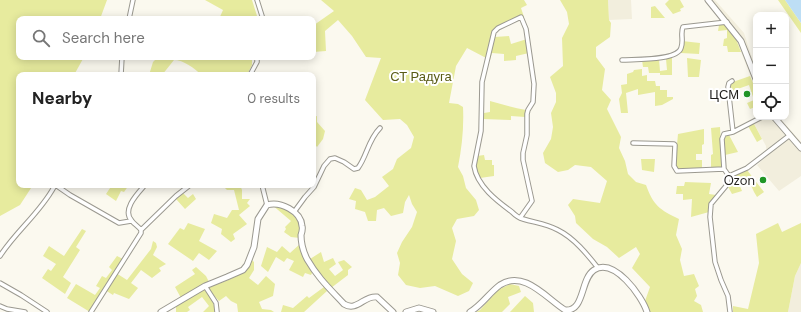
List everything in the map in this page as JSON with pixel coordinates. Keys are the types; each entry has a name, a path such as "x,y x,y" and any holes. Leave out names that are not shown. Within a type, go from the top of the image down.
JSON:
{"street":[{"path":"129,16 133,0"},
{"path":"257,0 262,16"},
{"path":"708,0 741,41 753,71"},
{"path":"520,218 532,201 524,167 523,153 527,135 527,114 533,102 534,84 526,29 521,17 498,28 494,32 482,82 481,131 474,166 475,172 480,182 497,201 520,218 544,223 566,235 588,255 598,268"},
{"path":"622,60 668,57 679,52 682,48 683,27 727,22"},
{"path":"121,72 122,60"},
{"path":"252,72 257,60"},
{"path":"732,81 729,83 728,87 733,132"},
{"path":"729,176 724,169 723,136 756,120"},
{"path":"777,120 801,148"},
{"path":"316,183 324,166 330,159 335,158 354,169 358,168 362,163 370,142 380,128"},
{"path":"730,312 728,296 715,262 710,217 711,204 723,190 729,176 747,168 790,135"},
{"path":"633,143 674,144 674,166 677,170 724,169"},
{"path":"0,256 17,232 35,215 53,188"},
{"path":"61,188 70,195 119,223 131,221"},
{"path":"141,230 131,221 128,210 130,204 143,188"},
{"path":"91,312 141,233 141,230 186,188"},
{"path":"161,312 204,286 238,273 247,265 254,248 258,219 266,204 263,188"},
{"path":"294,212 313,188"},
{"path":"266,204 280,204 294,212 301,221 303,227 301,244 303,250 321,280 344,304 349,307 355,307 366,299 374,296 380,298 393,312"},
{"path":"470,312 477,308 500,286 508,281 530,285 548,296 564,310 571,310 579,301 590,274 598,268 615,271 625,278 644,305 647,312"},
{"path":"0,283 47,312"},
{"path":"204,286 216,303 217,312"},
{"path":"0,306 25,312"},
{"path":"406,312 419,308 433,312"}],"shaded area":[{"path":"608,0 631,0 632,19 609,20"},
{"path":"705,0 715,0 744,33 753,61 753,82 734,34"},
{"path":"759,120 782,120 801,142 801,176 779,191 757,165 769,154 753,122"},
{"path":"801,263 801,312 788,312 795,276"}],"green space":[{"path":"0,0 107,0 101,16 16,16 16,60 82,60 76,72 16,72 16,188 31,188 20,205 0,216"},
{"path":"205,0 252,0 257,16 220,16 223,10"},
{"name":"СТ Радуга","path":"321,0 524,0 527,5 521,8 524,17 499,29 496,32 495,37 509,36 511,44 527,39 529,53 516,56 516,60 504,61 504,54 492,53 490,60 467,48 456,66 449,103 458,104 463,107 461,152 458,167 463,176 466,188 476,200 479,210 474,216 457,219 452,228 456,241 452,259 462,274 473,283 469,291 458,296 435,286 420,288 406,285 398,275 400,263 397,253 412,227 417,212 409,195 405,202 403,213 391,216 384,208 377,210 376,221 368,221 365,212 355,209 356,201 349,199 355,188 361,190 367,200 375,197 389,186 382,177 393,169 397,159 411,148 414,137 407,125 400,119 383,120 365,100 381,58 366,57 352,36 338,20 325,31 326,51 316,52 316,24 334,11"},
{"path":"560,0 608,0 609,20 611,23 610,37 596,47 596,57 605,69 602,90 611,100 607,109 621,137 619,148 625,161 628,174 636,182 646,185 651,197 662,210 679,219 676,235 682,249 680,260 684,276 694,274 699,286 695,289 697,296 694,301 701,305 703,312 649,312 645,301 650,287 632,268 640,254 636,247 619,258 607,247 593,239 576,223 575,216 568,205 573,199 600,203 607,181 591,167 575,165 568,170 558,172 545,163 543,153 551,139 553,127 551,113 556,102 556,93 550,77 563,66 562,38 569,24 567,12"},
{"path":"669,0 680,0 684,7 680,9 681,11 673,14 665,4"},
{"path":"778,0 785,0 801,23 801,33 789,16 789,12 786,12"},
{"path":"655,6 665,18 651,18 651,7"},
{"path":"719,25 727,25 734,34 741,52 728,52 727,46 723,46 724,39 727,38 727,30 718,31"},
{"path":"682,41 700,43 699,54 681,53"},
{"path":"672,57 672,75 649,73 648,67 643,67 642,60 659,59 660,71 667,70 666,59"},
{"path":"687,58 701,60 699,77 688,77"},
{"path":"155,60 174,60 164,72 150,72"},
{"path":"177,60 252,60 252,65 248,72 198,72"},
{"path":"642,69 642,76 647,75 647,81 655,81 656,86 660,86 660,90 667,90 667,97 673,97 673,99 662,105 655,106 655,92 638,95 638,89 626,93 628,113 621,113 619,99 622,93 621,85 627,84 627,74 633,72 634,70"},
{"path":"750,76 753,83 753,97 749,85 732,91 730,83"},
{"path":"753,100 753,108 750,109 747,103"},
{"path":"490,101 526,110 525,117 511,116 511,120 483,119 484,113 490,112"},
{"path":"316,116 317,122 325,131 323,139 317,147 316,146"},
{"path":"753,122 762,139 757,142 748,126"},
{"path":"720,127 722,167 711,167 711,155 713,154 711,128"},
{"path":"704,129 702,154 696,154 696,160 702,160 702,168 677,169 675,166 678,134"},
{"path":"729,135 738,152 725,155 724,137"},
{"path":"484,155 485,160 492,160 492,165 494,165 494,176 480,178 476,167 477,156"},
{"path":"641,159 655,159 654,172 642,170"},
{"path":"747,170 764,192 757,197 750,183 747,184 746,181 739,184 742,191 732,194 727,185 730,176"},
{"path":"685,182 711,183 709,194 716,195 709,212 691,217 692,199 683,200 683,194 676,194 677,186 684,186"},
{"path":"110,188 127,188 124,192 121,191 116,201 106,194"},
{"path":"225,188 241,188 242,199 250,199 247,203 250,206 239,215 247,224 233,234 235,239 231,242 221,234 222,229 211,223 214,214 227,218 232,210 239,210 234,190 227,190"},
{"path":"183,193 188,198 193,194 196,199 185,209 176,199"},
{"path":"271,204 287,210 300,222 300,238 291,237 284,232 286,229 285,227 291,221"},
{"path":"188,223 205,229 199,241 217,251 209,260 199,253 193,261 168,244 180,228 184,230"},
{"path":"778,223 782,232 801,223 801,263 795,276 788,312 733,312 733,306 748,309 759,263 756,234"},
{"path":"82,229 86,231 76,247 80,250 63,277 71,283 65,294 42,278 48,269 51,271 56,264 43,256 49,246 64,256"},
{"path":"153,241 156,243 157,247 153,255 166,264 159,268 161,271 152,278 141,270 131,283 138,288 129,299 114,293 113,295 105,290 116,273 127,280 151,249"},
{"path":"300,244 301,251 313,271 311,275 305,273 303,277 289,270 294,261 287,258 284,262 276,257 268,272 261,266 267,247 277,252 282,246 290,253"},
{"path":"321,252 324,262 333,258 336,264 329,269 335,276 343,270 338,262 344,260 352,267 348,270 348,275 331,288 323,279 310,259"},
{"path":"117,256 123,259 90,312 67,298 76,284 95,295 100,288 96,286 102,276 106,278 112,270 109,267"},
{"path":"251,259 254,262 254,270 249,278 258,285 266,276 275,284 273,296 259,302 262,309 271,310 274,312 238,312 237,304 226,296 219,301 210,291 209,287 234,278 244,270"},
{"path":"196,267 206,276 209,282 181,298 175,287 195,274 192,270"},
{"path":"510,284 519,286 521,292 508,297 510,304 502,312 476,312 480,310 498,290"},
{"path":"205,287 213,301 215,312 203,312 209,306 202,297 188,307 190,310 187,312 176,312 176,304"},
{"path":"324,287 327,291 304,312 281,312 283,305 293,308 307,296 309,298"},
{"path":"525,296 533,303 534,312 510,312"}],"water":[{"path":"785,0 801,0 801,23"}],"place":[{"name":"ЦСМ","path":"747,94"},
{"name":"Ozon","path":"763,180"}]}
